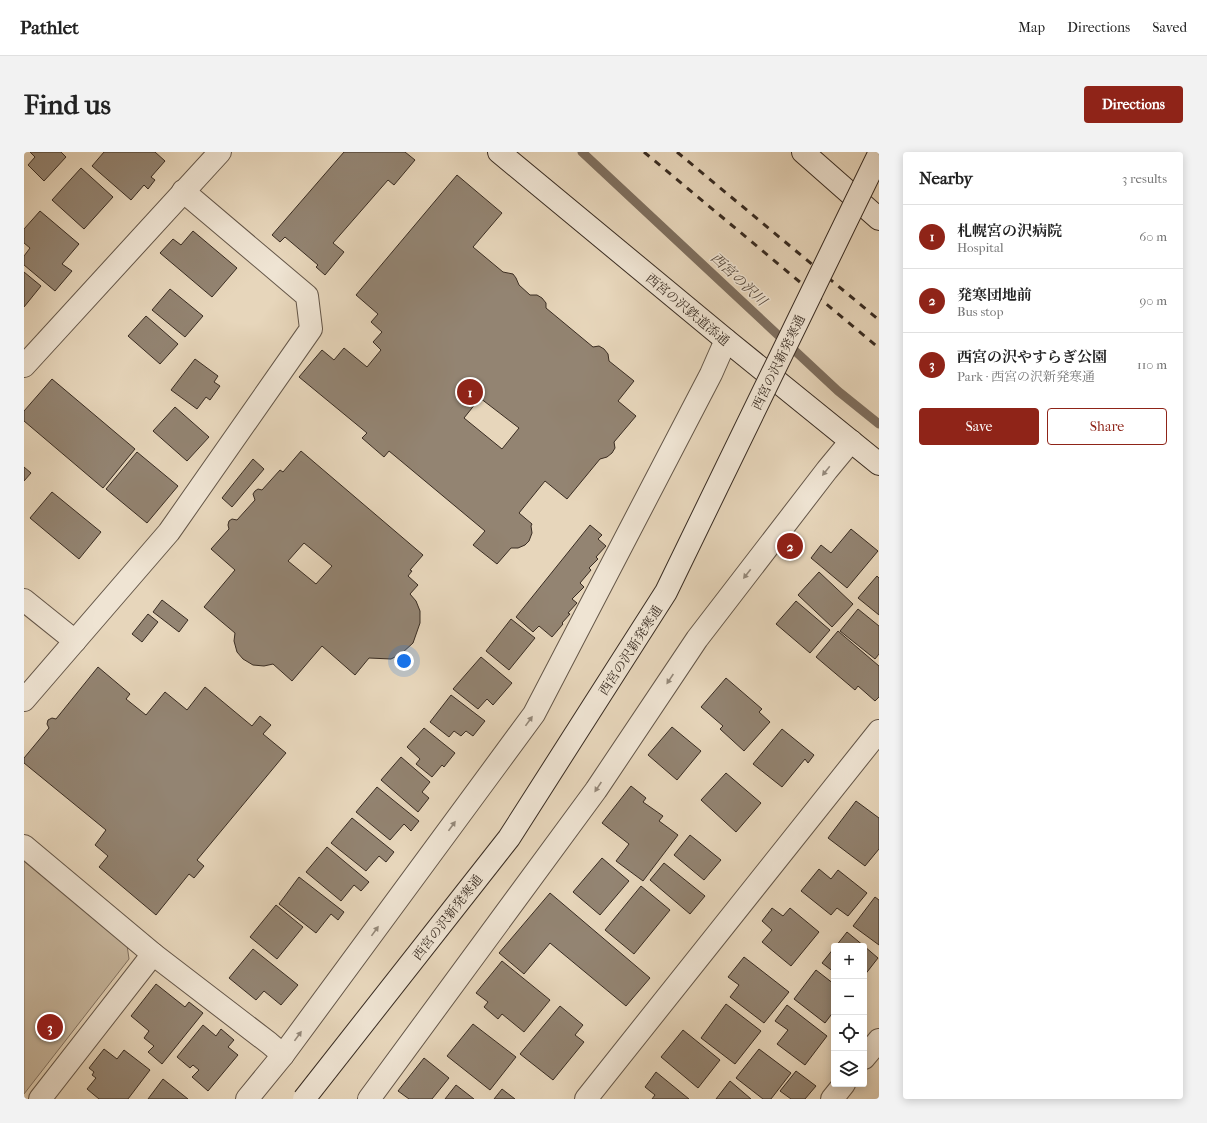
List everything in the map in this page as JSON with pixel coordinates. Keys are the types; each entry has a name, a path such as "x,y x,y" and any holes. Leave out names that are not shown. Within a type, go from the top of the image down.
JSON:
{"street":[{"path":"24,366 220,152"},
{"name":"西宮の沢鉄道添通","path":"499,152 726,340 879,464"},
{"path":"803,152 879,219"},
{"name":"西宮の沢新発寒通","path":"304,1099 509,838 666,592 879,154"},
{"path":"24,700 169,532 311,329 307,296 183,191"},
{"path":"247,1099 283,1055 534,714 711,374 726,340"},
{"path":"369,1099 596,790 697,639 851,441"},
{"path":"24,600 75,641"},
{"path":"586,1099 879,731"},
{"path":"24,846 153,954 283,1055"},
{"path":"40,1099 153,954"},
{"path":"867,1054 879,1040"},
{"path":"832,1099 842,1087"}],"shaded area":[{"path":"24,861 127,945 129,959 24,1094"}],"building":[{"path":"30,152 61,152 66,157 44,181 28,165 35,157"},
{"path":"104,152 155,152 165,161 151,177 155,180 148,189 144,185 131,200 92,166"},
{"path":"344,152 405,152 415,160 394,185 388,180 333,243 344,252 325,275 316,267 318,265 285,237 280,242 272,235"},
{"path":"81,168 113,197 84,229 52,200"},
{"path":"457,175 502,213 473,247 503,272 513,274 519,285 530,295 537,295 542,298 546,303 546,308 593,347 599,346 604,349 608,354 609,361 634,381 618,401 636,416 614,442 615,448 612,453 607,457 600,459 567,499 545,481 519,513 532,524 532,533 529,541 525,545 518,548 511,548 497,564 473,545 485,531 389,451 384,457 362,438 367,433 299,377 322,350 334,360 344,348 367,367 381,350 373,342 382,332 371,322 378,314 356,295","holes":["480,398 519,428 502,449 464,418"]},
{"path":"40,211 79,244 62,264 72,271 55,291 24,265 24,256 30,248 24,243 24,229"},
{"path":"193,231 237,268 212,297 160,253 173,239 181,245"},
{"path":"24,272 41,286 24,307"},
{"path":"170,289 203,316 185,337 152,310"},
{"path":"146,316 178,344 160,364 128,336"},
{"path":"195,359 218,376 214,382 220,386 210,400 206,397 197,409 171,390"},
{"path":"52,379 135,449 103,488 24,421 24,411"},
{"path":"175,407 209,437 187,461 153,431"},
{"path":"301,451 423,555 410,570 412,571 408,576 418,585 410,594 416,601 420,611 420,623 413,643 401,654 391,659 369,658 355,675 322,646 292,681 273,664 264,666 253,665 243,659 237,652 234,641 235,633 204,607 235,570 211,549 229,529 229,521 232,519 237,520 255,500 253,494 255,491 258,489 262,490 280,470 283,472","holes":["304,543 332,566 316,584 288,561"]},
{"path":"137,452 178,486 147,523 106,489"},
{"path":"253,459 264,469 232,507 222,498"},
{"path":"24,467 31,473 24,481"},
{"path":"52,492 101,532 79,559 30,518"},
{"path":"590,525 602,535 598,539 606,546 596,557 598,559 589,568 591,570 580,583 584,587 572,599 577,603 568,613 570,614 552,637 539,626 533,632 516,617"},
{"path":"851,529 878,551 847,588 811,558 821,545 831,553"},
{"path":"819,572 853,604 832,627 798,595"},
{"path":"877,576 879,578 879,615 858,598"},
{"path":"162,600 188,620 179,632 153,612"},
{"path":"796,601 830,630 810,653 776,624"},
{"path":"858,609 879,626 879,654 875,659 840,631"},
{"path":"148,614 158,622 142,642 132,634"},
{"path":"511,619 535,638 509,670 486,651"},
{"path":"838,631 879,666 879,697 875,701 858,686 855,690 816,657"},
{"path":"481,657 512,683 493,705 487,699 478,709 453,689"},
{"path":"98,667 130,694 126,699 146,715 165,692 187,710 205,687 252,726 260,716 271,725 263,734 286,753 197,860 204,866 194,878 189,874 156,915 99,867 108,856 95,845 106,830 24,763 24,758 49,728 47,724 48,720 52,718 56,719"},
{"path":"726,678 762,709 759,712 770,722 744,751 720,729 723,726 701,707"},
{"path":"451,695 485,721 473,736 466,731 461,736 454,731 449,737 430,722"},
{"path":"672,727 701,751 677,780 648,755"},
{"path":"424,728 455,753 444,767 442,765 432,777 416,764 420,759 407,747"},
{"path":"782,729 814,755 808,763 805,759 782,787 753,764"},
{"path":"401,757 430,782 422,792 429,798 418,812 381,780"},
{"path":"726,773 761,803 736,832 701,800"},
{"path":"631,786 646,798 643,802 663,816 659,821 678,835 643,881 616,861 629,844 602,823"},
{"path":"377,787 419,821 411,831 404,824 390,840 356,812"},
{"path":"856,801 879,818 879,849 865,866 828,838"},
{"path":"352,818 394,852 386,862 379,856 366,871 331,843"},
{"path":"690,835 721,860 704,880 674,855"},
{"path":"327,847 369,882 361,891 354,885 341,901 306,872"},
{"path":"602,858 629,881 600,915 573,892"},
{"path":"664,863 705,896 690,914 650,880"},
{"path":"819,869 831,879 838,870 867,893 848,916 837,908 831,915 801,891"},
{"path":"299,877 344,912 338,920 331,914 316,933 279,904"},
{"path":"641,886 670,910 634,954 605,930"},
{"path":"550,893 650,978 626,1006 550,943 524,974 499,953"},
{"path":"875,897 879,900 879,945 853,926"},
{"path":"276,905 303,927 277,959 250,937"},
{"path":"772,908 783,916 790,908 819,932 791,966 762,942 772,930 762,921"},
{"path":"847,932 860,943 838,943"},
{"path":"253,949 298,985 281,1005 264,991 256,1000 229,978"},
{"path":"867,949 878,958 867,972"},
{"path":"831,952 831,970 822,963"},
{"path":"744,957 789,992 764,1023 730,997 739,985 728,977"},
{"path":"502,961 550,1000 524,1032 502,1014 498,1019 484,1007 488,1002 476,993"},
{"path":"816,970 831,982 831,1015 825,1023 794,999"},
{"path":"156,984 185,1007 189,1002 203,1013 162,1064 148,1052 154,1046 144,1038 149,1031 131,1016"},
{"path":"726,1004 761,1031 735,1064 701,1038"},
{"path":"787,1005 827,1036 805,1065 777,1044 788,1030 775,1021"},
{"path":"560,1006 583,1025 575,1035 584,1042 553,1080 520,1054"},
{"path":"473,1024 516,1057 490,1090 447,1056"},
{"path":"203,1025 216,1036 221,1029 234,1040 228,1047 238,1055 208,1091 192,1077 199,1070 193,1065 190,1068 177,1057"},
{"path":"683,1030 720,1060 698,1088 661,1057"},
{"path":"104,1049 117,1059 124,1050 150,1070 128,1099 99,1099 87,1089 96,1078 92,1075 94,1072 89,1068"},
{"path":"759,1049 791,1073 771,1099 763,1099 736,1078"},
{"path":"424,1058 449,1078 432,1099 409,1099 398,1091"},
{"path":"796,1071 816,1086 805,1099 791,1099 780,1091"},
{"path":"656,1072 689,1099 652,1099 655,1095 645,1087"},
{"path":"163,1079 188,1099 148,1099"},
{"path":"730,1081 751,1099 716,1099"},
{"path":"456,1085 474,1099 445,1099"},
{"path":"502,1089 515,1099 494,1099"}],"waterway":[{"name":"西宮の沢川","path":"582,152 838,391 879,424"}],"railway":[{"path":"644,152 879,348"},
{"path":"677,152 879,320"}],"place":[{"name":"札幌宮の沢病院","path":"470,392"},
{"name":"発寒団地前","path":"790,546"},
{"name":"西宮の沢やすらぎ公園","path":"50,1027"}]}
